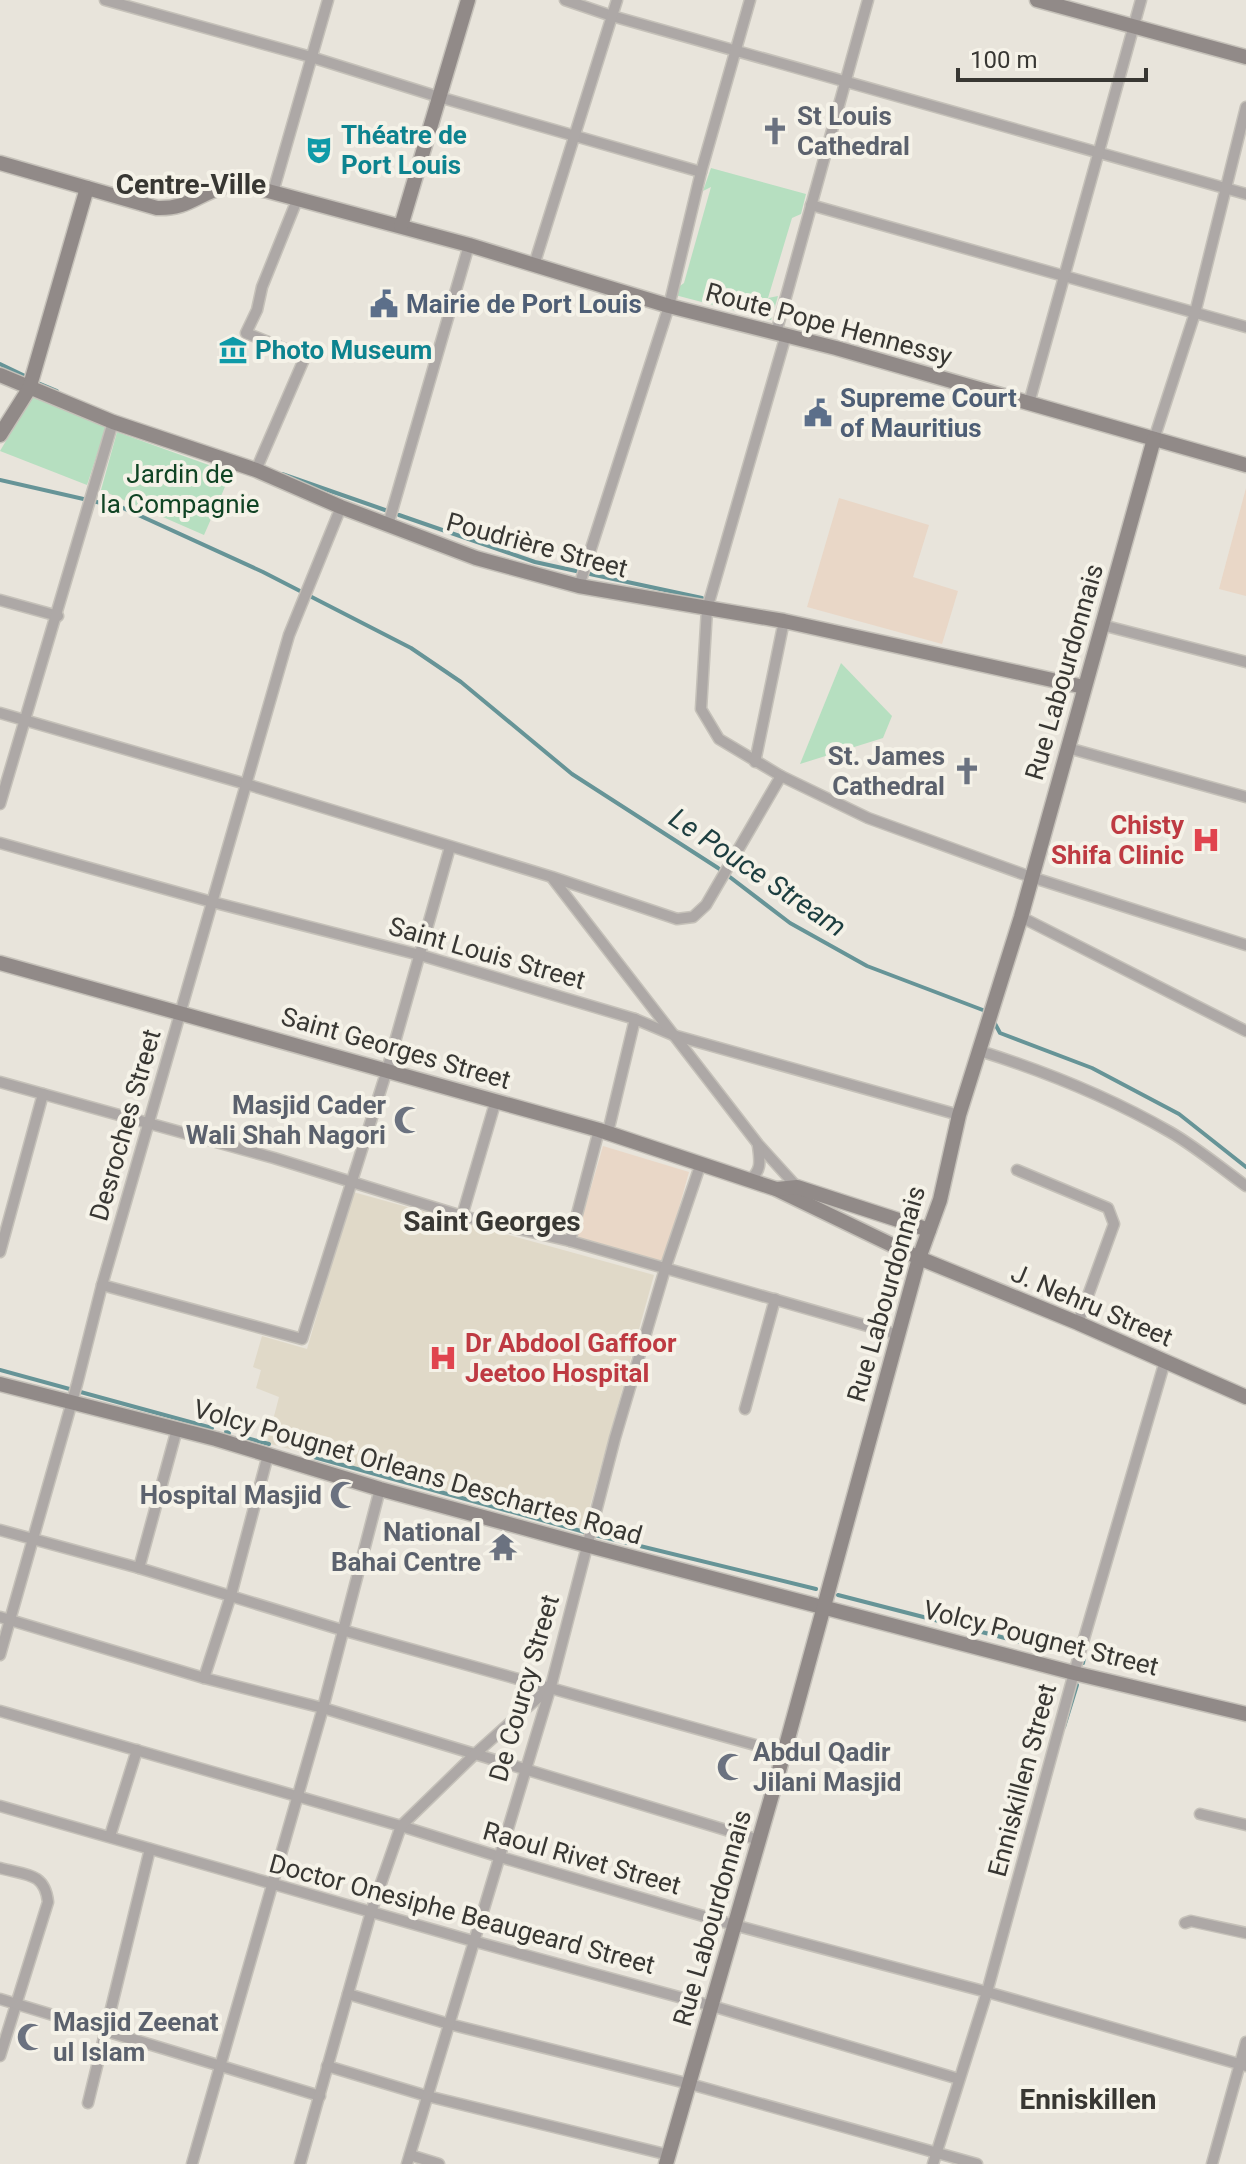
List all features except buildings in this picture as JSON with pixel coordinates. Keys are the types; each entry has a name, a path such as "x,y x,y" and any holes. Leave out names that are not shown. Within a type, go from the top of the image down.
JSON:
{"main road":[{"path":"401,226 468,0"},
{"path":"1037,0 1246,57"},
{"name":"Route Pope Hennessy","path":"0,163 157,208 188,204 224,187 241,185 273,192 469,245 669,306 781,334 1246,465"},
{"path":"0,435 29,389 87,188"},
{"name":"Poudrière Street","path":"0,375 113,422 258,466 341,507 476,558 579,586 784,621 1084,687"},
{"name":"Rue Labourdonnais","path":"668,2159 784,1753 919,1258 940,1200 959,1115 1021,917 1154,439"},
{"name":"Saint Georges Street","path":"0,963 604,1131 776,1189 919,1258"},
{"name":"Saint Georges Street","path":"776,1189 797,1187 929,1230"},
{"path":"849,1224 856,1205"},
{"name":"J. Nehru Street","path":"919,1258 1246,1397"},
{"name":"Volcy Pougnet Orleans Deschartes Road","path":"0,1384 177,1429 380,1489 824,1606"},
{"name":"Volcy Pougnet Street","path":"824,1606 1074,1673 1246,1714"}],"street":[{"path":"105,0 138,4 439,97 701,172"},
{"path":"273,192 328,0"},
{"path":"565,0 612,16 1246,194"},
{"path":"534,265 617,0"},
{"path":"579,586 669,306 701,172 750,0"},
{"path":"868,0 811,205 781,334 707,609 701,709 719,739 781,776 868,818 1031,877 1246,945"},
{"path":"1029,403 1141,0"},
{"path":"1154,439 1195,313 1246,107"},
{"path":"258,466 305,357 246,333 297,200"},
{"path":"811,205 1246,327"},
{"path":"388,525 469,245"},
{"path":"0,804 113,422"},
{"name":"Desroches Street","path":"0,1655 5,1618 34,1539 102,1285 297,609 341,507"},
{"path":"0,600 58,616"},
{"path":"755,762 784,621"},
{"path":"1102,625 1246,662"},
{"path":"0,713 246,784 686,919 701,912 781,776"},
{"path":"1068,748 1246,797"},
{"name":"Saint Louis Street","path":"0,843 420,955 635,1019 673,1035 959,1115"},
{"path":"102,1285 302,1339 387,1070 450,847"},
{"path":"552,877 758,1144 797,1187"},
{"path":"1031,877 1246,945"},
{"path":"1021,917 1246,1031"},
{"path":"570,1241 635,1019"},
{"path":"980,1051 1090,1090 1172,1133 1246,1186"},
{"path":"0,1082 149,1122 462,1216 570,1241 899,1335"},
{"path":"0,1252 43,1094"},
{"path":"462,1216 496,1100"},
{"path":"749,1180 757,1174 760,1166 758,1144"},
{"name":"De Courcy Street","path":"409,2160 551,1686 587,1542 665,1269 701,1163"},
{"path":"1017,1170 1108,1208 1112,1215 1114,1224 1078,1323"},
{"path":"745,1409 775,1299"},
{"name":"Enniskillen Street","path":"934,2158 990,1993 1074,1673 1165,1361"},
{"path":"139,1568 177,1429"},
{"path":"204,1678 231,1595 268,1455"},
{"path":"192,2164 323,1708 380,1489"},
{"path":"0,1530 139,1568 342,1630 784,1753"},
{"path":"5,1618 204,1678 323,1708 759,1840"},
{"path":"300,2164 371,1912 401,1826 551,1686"},
{"name":"Raoul Rivet Street","path":"0,1711 734,1925 990,1993 1243,2066"},
{"path":"110,1836 137,1750"},
{"name":"Doctor Onesiphe Beaugeard Street","path":"0,1806 712,2006 959,2079"},
{"path":"1200,1814 1246,1825"},
{"path":"88,2103 150,1849"},
{"path":"0,1868 40,1879 46,1887 48,1902 0,2056"},
{"path":"1185,1923 1191,1921 1246,1933"},
{"path":"348,1994 449,2024 690,2084 934,2158 977,2164"},
{"path":"0,1999 320,2096"},
{"path":"1212,2164 1243,2066 1246,2042"},
{"path":"327,2066 427,2096 668,2159"},
{"path":"409,2160 439,2164"}],"shaded area":[{"path":"1246,488 1246,596 1219,589"},
{"path":"839,498 929,525 913,577 958,591 942,644 807,607"},
{"path":"603,1146 689,1172 663,1265 576,1239"},
{"name":"Dr Abdool Gaffoor Jeetoo Hospital","path":"353,1192 654,1275 584,1528 267,1443 279,1397 256,1388 261,1370 253,1367 262,1336 307,1349"}],"green space":[{"path":"711,168 806,194 801,214 792,218 768,298 778,296 771,320 675,295 677,288 684,283 711,187 703,191"},
{"name":"Jardin de la Compagnie","path":"32,397 106,427 87,485 0,451"},
{"name":"Jardin de la Compagnie","path":"117,432 231,473 204,535 101,490"},
{"path":"841,663 892,716 883,738 800,764"}],"waterway":[{"path":"0,364 25,376"},
{"path":"38,383 57,391"},
{"path":"282,474 385,510"},
{"name":"Le Pouce Stream","path":"0,480 123,508 263,572 411,648 461,682 572,774 718,868 790,923 867,966 988,1012"},
{"path":"399,515 535,562 576,571"},
{"path":"590,574 702,598"},
{"name":"Le Pouce Stream","path":"993,1020 1000,1033 1092,1068 1179,1114 1246,1167"},
{"path":"0,1370 212,1428"},
{"path":"243,1437 269,1444"},
{"path":"303,1454 599,1536 816,1589"},
{"path":"838,1595 1071,1655"},
{"path":"1083,1663 1084,1658"},
{"path":"1064,1727 1077,1685"}],"place":[{"name":"St Louis Cathedral","path":"775,131"},
{"name":"Théatre de Port Louis","path":"319,150"},
{"name":"Mairie de Port Louis","path":"384,304"},
{"name":"Photo Museum","path":"233,350"},
{"name":"Supreme Court of Mauritius","path":"818,413"},
{"name":"St. James Cathedral","path":"967,771"},
{"name":"Chisty Shifa Clinic","path":"1206,840"},
{"name":"Masjid Cader Wali Shah Nagori","path":"408,1120"},
{"name":"Dr Abdool Gaffoor Jeetoo Hospital","path":"443,1358"},
{"name":"Hospital Masjid","path":"344,1495"},
{"name":"National Bahai Centre","path":"503,1547"},
{"name":"Abdul Qadir Jilani Masjid","path":"731,1767"},
{"name":"Masjid Zeenat ul Islam","path":"31,2037"}],"district":[{"name":"Centre-Ville","path":"191,184"},
{"name":"Saint Georges","path":"492,1221"},
{"name":"Enniskillen","path":"1088,2099"}]}
